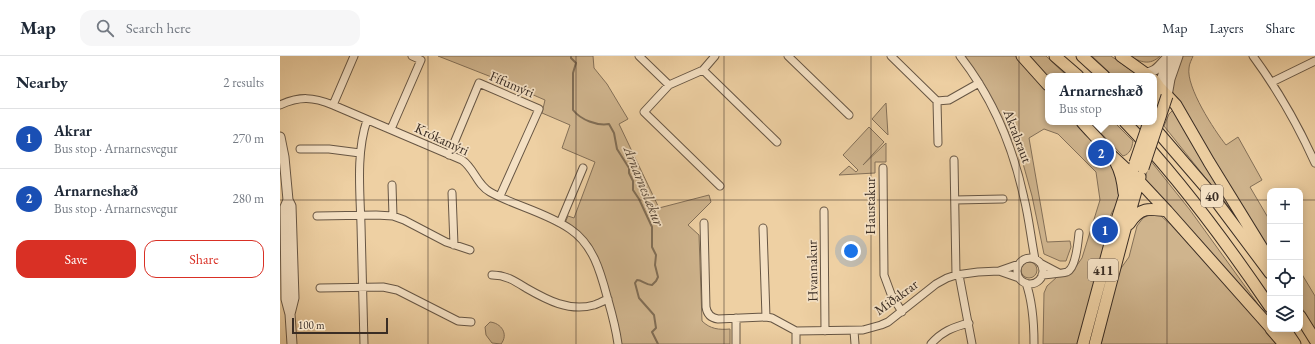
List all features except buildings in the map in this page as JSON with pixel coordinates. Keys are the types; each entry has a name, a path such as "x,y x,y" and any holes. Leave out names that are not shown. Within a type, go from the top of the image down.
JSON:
{"main road":[{"path":"1022,56 1045,82"},
{"path":"1055,56 1075,73"},
{"path":"1082,56 1101,73"},
{"path":"1121,56 1146,73"},
{"path":"1157,85 1176,105 1269,260"},
{"name":"411","path":"1157,121 1167,96"},
{"path":"1085,125 1110,154 1168,211 1267,323"},
{"name":"40","path":"1128,125 1164,165 1191,198 1226,243 1267,303"},
{"name":"411","path":"1139,166 1148,125"},
{"name":"40","path":"1152,125 1207,189 1267,269"},
{"name":"411","path":"1095,344 1124,233 1135,177 1155,125"},
{"path":"1110,154 1119,168 1124,196"},
{"name":"411","path":"1083,344 1124,196 1135,177"},
{"path":"1124,233 1133,218 1141,211 1153,209 1168,211"},
{"path":"1303,321 1315,340"},
{"path":"1274,332 1284,344"},
{"path":"1287,332 1295,344"}],"street":[{"path":"333,105 354,56"},
{"path":"391,130 421,60 412,56"},
{"path":"639,56 669,85"},
{"path":"715,56 703,70 669,85 644,112 720,186"},
{"path":"788,56 849,115"},
{"path":"891,56 937,101 938,143"},
{"name":"Akrabraut","path":"960,56 979,83 993,107 1008,144 1023,193 1030,234 1037,261"},
{"path":"1149,73 1156,70 1169,56"},
{"path":"1157,82 1169,56"},
{"name":"411","path":"1167,96 1170,79 1178,56"},
{"path":"1254,56 1272,82 1295,122 1315,163"},
{"path":"1272,82 1315,61"},
{"path":"703,70 777,142"},
{"name":"Fífumýri","path":"449,154 479,83 539,110 500,196"},
{"path":"937,101 949,100 979,83"},
{"name":"Krókamýri","path":"280,105 288,101 299,99 311,98 322,100 449,154 465,162 486,189 560,223 576,233 590,249 596,262 608,300 618,344"},
{"path":"364,344 360,215 360,153 367,120"},
{"path":"280,137 284,157 288,200 285,206 286,299 290,314 292,344"},
{"path":"300,149 330,149 360,153"},
{"path":"954,160 958,275 969,323 972,344"},
{"path":"560,223 583,168"},
{"name":"Haustakur","path":"883,168 884,275 891,294 902,312"},
{"path":"392,185 393,216"},
{"path":"452,193 454,245"},
{"path":"955,200 1003,198"},
{"name":"Hvannakur","path":"824,211 825,331"},
{"path":"317,216 393,216 446,242 470,250"},
{"name":"Miðakrar","path":"704,224 706,309 708,314 714,318 772,318 796,331 854,331 881,325 902,312 936,284 958,275 999,271 1021,262"},
{"path":"763,228 766,317"},
{"path":"1026,283 1035,282 1042,275 1068,271 1072,268 1079,233"},
{"name":"Akrabraut","path":"1021,262 1028,249 1030,234"},
{"path":"1034,344 1030,294 1026,283 1019,278 1017,271 1021,262 1031,258 1059,273"},
{"path":"1037,261 1042,271 1042,275"},
{"name":"Miðakrar","path":"999,271 1019,278"},
{"path":"492,275 500,275 510,278 544,298 564,306 573,307 594,305 608,300"},
{"path":"1032,307 1035,282"},
{"path":"320,288 383,287 397,290 458,321 471,322"},
{"path":"736,318 736,344"},
{"path":"930,344 938,336 948,330 969,323"},
{"path":"796,331 796,344"},
{"path":"854,331 855,344"}],"shaded area":[{"path":"438,56 593,56 594,68 607,84 628,119 619,124 659,208 709,195 711,202 688,225 699,235 702,321 708,326 715,328 730,329 730,344 621,344 620,335 602,268 590,243 565,223 568,216 574,218 595,162 562,148 570,125 542,113 545,100"},
{"path":"962,56 1016,56 1045,86 1045,125 1081,125 1108,156 1121,188 1118,203 1112,212 1105,230 1105,241 1078,344 1043,344 1044,293 1047,286 1057,277 1075,268 1082,258 1100,200 1096,172 1058,134 1044,129 1029,138 1047,242 1070,241 1071,247 1066,261 1060,261 1044,254 1032,196 1016,138 1012,140 985,86"},
{"path":"1027,56 1046,56 1064,73 1045,73 1045,75"},
{"path":"1092,56 1111,56 1135,73 1110,73"},
{"path":"1130,56 1160,56 1152,61 1145,62"},
{"path":"1182,56 1193,56 1189,68 1189,76 1196,97 1202,108 1226,145 1238,137 1262,180 1250,187 1267,216 1267,249 1193,128 1172,91 1172,86"},
{"path":"886,103 888,135 872,119"},
{"path":"1173,110 1236,216 1164,126 1169,114"},
{"path":"1093,125 1117,125 1133,141 1129,152 1123,156"},
{"path":"869,127 884,142 863,165 886,143 886,162 875,162 875,173 839,175 849,166 856,172 858,170 843,155"},
{"path":"1150,160 1190,210 1267,317 1145,179"},
{"path":"1149,215 1161,216 1170,224 1256,317 1276,344 1101,344 1119,271 1129,257 1137,226 1143,218"},
{"path":"1029,262 1036,267 1037,270 1032,277 1029,278 1022,273 1021,270 1026,263"},
{"path":"1303,276 1315,296 1315,330 1303,310"},
{"path":"490,322 497,324 503,330 504,336 501,344 492,343 486,335 485,327"}],"waterway":[{"name":"Arnarneslækur","path":"571,56 576,63 573,73 573,110 580,117 590,122 609,124 614,133 617,149 629,168 629,173 633,181 633,190 639,199 652,227 652,247 656,255 655,265 658,277 652,285 639,280 635,283 639,298 654,315 656,328 652,332 658,344"}],"place":[{"name":"Arnarneshæð","path":"1101,153"},
{"name":"Akrar","path":"1105,230"}]}
